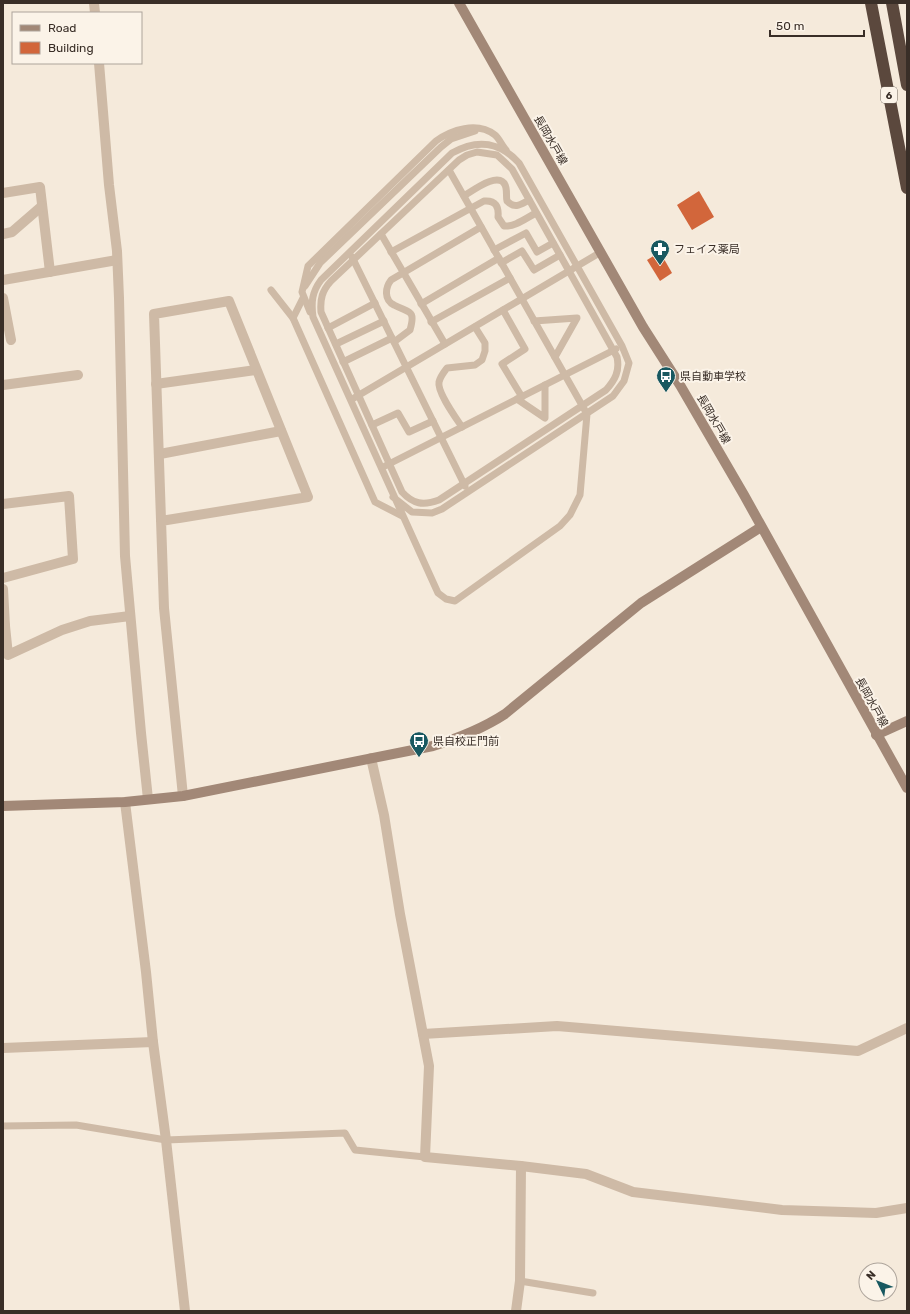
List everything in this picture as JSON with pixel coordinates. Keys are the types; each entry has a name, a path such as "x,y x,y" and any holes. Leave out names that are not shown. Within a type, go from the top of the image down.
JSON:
{"highway":[{"name":"6","path":"870,3 907,188"},
{"name":"6","path":"892,3 907,85"}],"main road":[{"name":"長岡水戸線","path":"459,3 643,327 680,385 761,526 876,735 907,788"},
{"path":"3,806 125,802 184,796 433,746 468,734 490,723 549,679 590,643 641,603 761,526"},
{"path":"876,735 907,721"}],"street":[{"path":"99,64 117,260 125,556 148,799"},
{"path":"3,193 40,186 50,272"},
{"path":"3,234 12,232 42,206"},
{"path":"3,280 117,260"},
{"path":"3,298 11,340"},
{"path":"161,521 308,497 229,301 154,314 160,454 161,521 164,616 184,796"},
{"path":"156,384 256,370"},
{"path":"3,385 78,375"},
{"path":"160,454 281,431"},
{"path":"3,504 69,496 73,559 3,578"},
{"path":"3,589 4,626 8,655 44,638 90,621 130,616"},
{"path":"371,758 384,815 400,914 429,1066 425,1157 586,1174 633,1192 782,1210 876,1213 907,1208"},
{"path":"125,802 185,1311"},
{"path":"423,1034 557,1026 858,1051 907,1028"},
{"path":"3,1048 153,1042"},
{"path":"516,1311 520,1281 521,1166"}],"lane":[{"path":"294,318 303,295 308,266 311,262 436,141 447,133 462,128 481,130 494,135 519,163 622,346 628,363 619,390 587,414 468,492 432,513 412,512 393,497"},
{"path":"313,317 312,297 315,287 350,251 452,153 460,148 479,143 489,144 506,150"},
{"path":"477,152 497,155 512,169 617,357 618,364 617,374 613,383 606,390 439,500 429,504 419,504 410,501 402,492 389,464 321,312 322,294 331,281 449,170 467,155 477,152"},
{"path":"303,295 393,497 438,593 446,599 455,601 560,526 570,515 580,495 587,414 449,170"},
{"path":"464,196 491,180 498,179 506,188 507,201 512,206 518,206 529,200"},
{"path":"391,252 484,201 491,200 496,204 498,209 498,217 504,226 509,227 536,213"},
{"path":"343,362 393,340 410,330 413,322 412,315 407,310 394,305 389,301 386,293 386,286 391,280 481,227"},
{"path":"494,250 526,233 537,252 553,243"},
{"path":"381,234 445,344"},
{"path":"350,251 468,492"},
{"path":"421,304 500,260 522,251 534,270 560,255"},
{"path":"350,400 600,252"},
{"path":"431,322 510,278"},
{"path":"271,290 294,318 375,502 402,516"},
{"path":"328,328 375,303"},
{"path":"503,310 525,349 502,364 519,398 545,418 545,385"},
{"path":"534,321 577,318 555,357"},
{"path":"336,344 384,321"},
{"path":"462,427 440,391 439,383 442,374 447,368 475,365 482,360 485,351 485,343 475,327"},
{"path":"381,468 622,346"},
{"path":"372,425 398,413 409,432 433,421"},
{"path":"3,1126 76,1125 166,1140 345,1133 355,1150 425,1157"},
{"path":"520,1281 593,1293"}],"building":[{"path":"699,191 714,217 692,230 677,205"},
{"name":"フェイス薬局","path":"660,252 672,273 660,281 647,260"}],"place":[{"name":"フェイス薬局","path":"660,266"},
{"name":"県自動車学校","path":"666,393"},
{"name":"県自校正門前","path":"419,758"}]}
